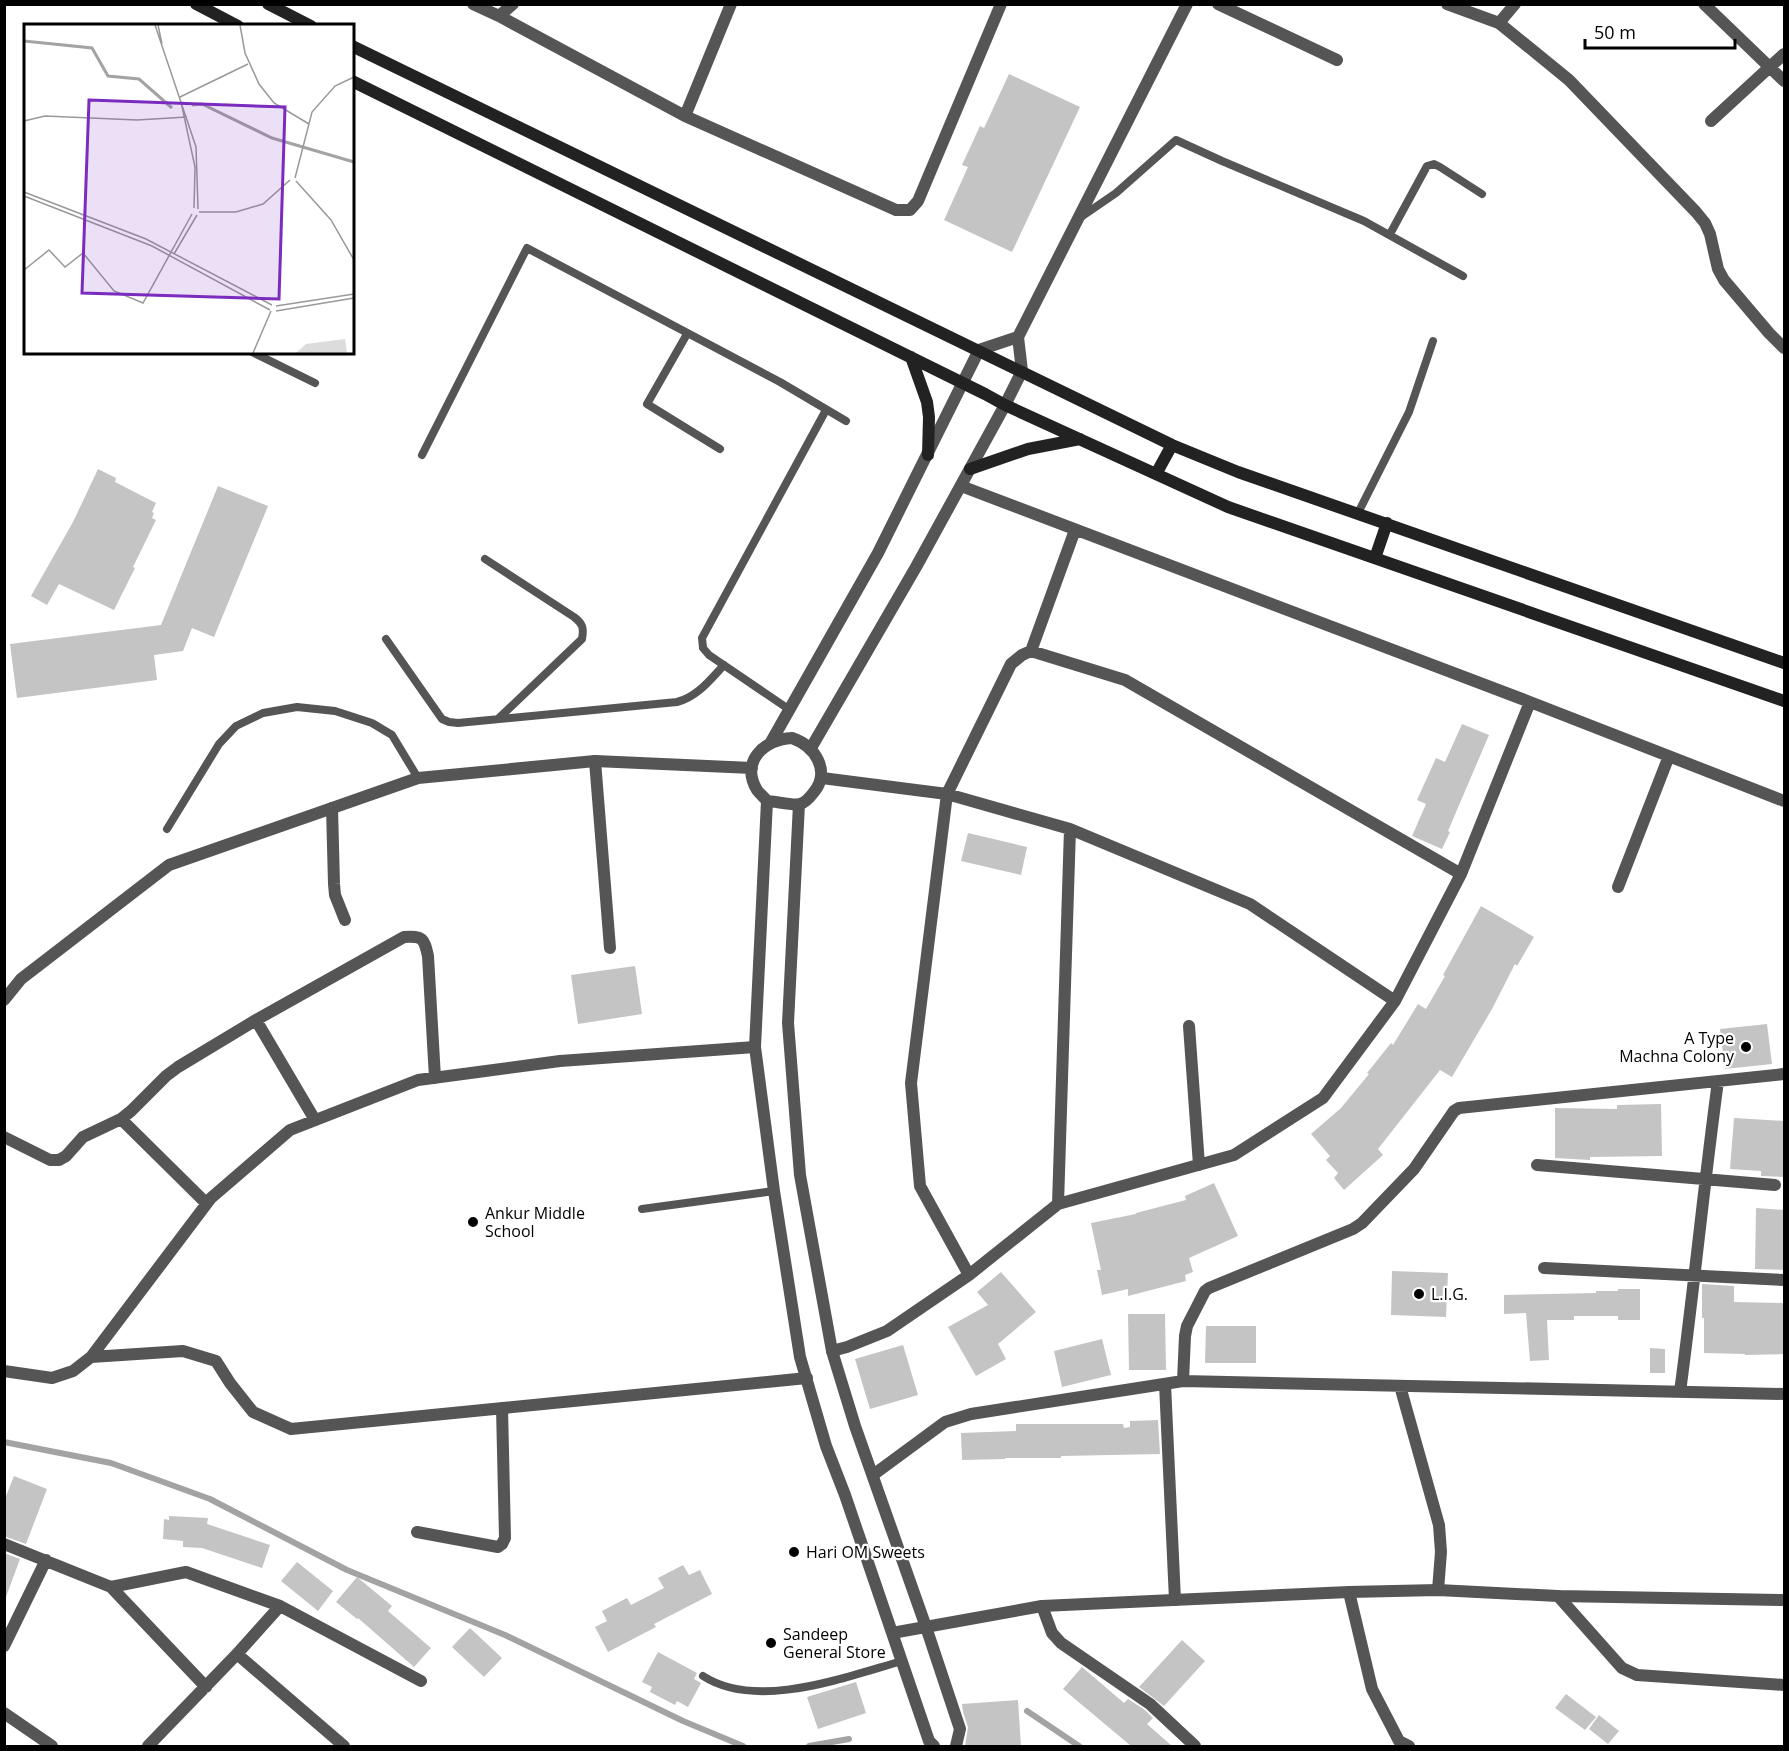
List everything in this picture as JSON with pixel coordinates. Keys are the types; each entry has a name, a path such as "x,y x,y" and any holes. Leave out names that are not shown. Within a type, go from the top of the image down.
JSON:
{"main road":[{"path":"195,4 234,24"},
{"path":"268,4 307,24"},
{"path":"354,47 900,314 1022,370 1172,445 1239,472 1785,663"},
{"path":"354,82 1005,405 1228,507 1785,701"},
{"path":"910,357 927,402 928,455"},
{"path":"970,469 1017,452 1080,439"},
{"path":"1156,474 1172,445"},
{"path":"1375,558 1387,523"}],"street":[{"path":"473,4 685,116 896,210 910,210 918,201 1001,4"},
{"path":"499,16 513,4"},
{"path":"685,116 731,4"},
{"path":"811,748 1005,405 1022,370 1018,337 1187,4"},
{"path":"1218,4 1337,60"},
{"path":"1448,4 1499,23 1569,80 1705,223 1710,234 1718,269 1724,280 1769,333 1785,348"},
{"path":"1499,23 1515,4"},
{"path":"1704,4 1785,81"},
{"path":"1711,121 1785,54"},
{"path":"771,742 878,553 979,350 1018,337"},
{"path":"961,486 1785,801"},
{"path":"1031,651 1075,530"},
{"path":"969,1275 920,1186 911,1083 947,794 1011,664 1022,655 1031,651 1125,680 1461,874"},
{"path":"832,1351 887,1331 969,1275 1058,1204 1234,1155 1323,1098 1395,1001 1461,874 1530,702"},
{"path":"792,738 811,748 818,757 822,778 809,798 799,804 767,801 758,791 753,780 752,768 756,757 762,748 771,742 792,738"},
{"path":"1618,887 1669,756"},
{"path":"4,1000 21,979 169,865 418,778 595,761 752,768"},
{"path":"595,761 610,948"},
{"path":"822,778 947,794 1070,829 1250,904 1395,1001"},
{"path":"767,801 755,1047 774,1191 800,1357 826,1446 929,1741 934,1746"},
{"path":"799,804 788,1023 800,1175 832,1351 855,1426 960,1729 956,1746"},
{"path":"332,808 334,884 345,920"},
{"path":"1058,1204 1070,829"},
{"path":"4,1137 50,1160 59,1160 66,1156 83,1137 121,1119 166,1076 256,1020 404,937 418,936 425,942 428,956 435,1078"},
{"path":"256,1020 315,1120"},
{"path":"1189,1026 1199,1165"},
{"path":"4,1371 52,1378 73,1371 91,1357 206,1203 290,1130 418,1080 560,1061 755,1047"},
{"path":"1183,1381 1187,1326 1205,1291 1353,1229 1362,1223 1414,1169 1454,1111 1463,1107 1785,1074"},
{"path":"1680,1392 1719,1081"},
{"path":"121,1119 206,1203"},
{"path":"1537,1165 1775,1185"},
{"path":"1544,1268 1785,1280"},
{"path":"91,1357 183,1351 216,1361 253,1412 291,1430 807,1378"},
{"path":"873,1475 945,1422 960,1417 1183,1381 1785,1394"},
{"path":"1164,1384 1175,1600"},
{"path":"1400,1386 1439,1525 1441,1552 1438,1590"},
{"path":"417,1532 498,1547 502,1544 505,1538 502,1408"},
{"path":"4,1544 111,1587 206,1687"},
{"path":"4,1646 46,1560"},
{"path":"111,1587 186,1572 280,1606 421,1681"},
{"path":"892,1633 1042,1606 1349,1592 1438,1590 1558,1596 1785,1600"},
{"path":"1349,1592 1372,1689 1398,1741 1408,1746"},
{"path":"1558,1596 1613,1659 1622,1668 1637,1675 1785,1685"},
{"path":"148,1746 280,1606"},
{"path":"1042,1606 1052,1633 1061,1643 1149,1704 1195,1746"},
{"path":"237,1654 344,1746"},
{"path":"4,1713 52,1746"}],"lane":[{"path":"1078,219 1116,193 1154,157 1176,140 1364,221 1463,276"},
{"path":"1390,234 1426,166 1434,164 1482,194"},
{"path":"422,455 527,248 780,382 846,421"},
{"path":"687,334 647,404 720,449"},
{"path":"1358,513 1409,412 1433,341"},
{"path":"256,354 315,383"},
{"path":"790,710 709,656 703,648 702,638 826,410"},
{"path":"485,559 582,623 584,630 582,639 498,719"},
{"path":"386,639 442,719 458,723 677,702 695,695 724,665"},
{"path":"167,829 219,744 236,726 263,713 297,707 335,711 372,723 392,735 418,778"},
{"path":"642,1209 774,1191"},
{"path":"703,1676 716,1684 747,1690 776,1691 802,1688 902,1661"}],"building":[{"path":"1009,74 1080,107 1012,252 944,220 968,167 962,165 980,126 984,128"},
{"path":"98,469 116,478 115,482 156,503 152,518 156,520 114,610 59,584 47,605 31,596 73,522"},
{"path":"218,486 268,506 214,637 192,628 183,651 154,655 157,680 17,698 10,644 161,625"},
{"path":"1462,724 1489,735 1442,849 1412,836 1426,804 1417,800 1436,758 1445,762"},
{"path":"968,833 1027,847 1021,875 961,861"},
{"path":"1481,906 1534,937 1517,966 1515,964 1492,1009 1452,1077 1440,1070 1378,1149 1383,1155 1344,1190 1334,1178 1338,1173 1326,1160 1330,1156 1311,1134 1341,1108 1391,1043 1393,1045 1418,1004 1426,1009"},
{"path":"635,966 642,1014 578,1024 571,975"},
{"name":"A Type Machna Colony","path":"1767,1024 1772,1064 1725,1069 1720,1029"},
{"path":"1661,1104 1662,1156 1590,1157 1590,1160 1555,1158 1555,1108 1617,1109 1617,1105"},
{"path":"1734,1118 1785,1121 1785,1177 1761,1176 1761,1171 1730,1169"},
{"path":"1214,1183 1238,1236 1189,1258 1193,1272 1185,1275 1186,1281 1128,1296 1128,1289 1102,1295 1097,1270 1101,1270 1091,1223 1136,1214 1186,1200 1185,1196"},
{"path":"1756,1208 1785,1210 1785,1270 1755,1269"},
{"name":"L.I.G.","path":"1392,1271 1448,1273 1446,1317 1391,1315"},
{"path":"1001,1272 1036,1312 998,1344 1006,1359 976,1376 948,1327 988,1305 977,1292"},
{"path":"1702,1284 1734,1286 1734,1302 1785,1303 1785,1354 1704,1353"},
{"path":"1618,1289 1640,1289 1640,1320 1618,1320 1618,1316 1574,1316 1574,1320 1547,1320 1549,1360 1530,1361 1526,1313 1504,1314 1504,1295 1596,1293 1596,1291 1618,1291"},
{"path":"1128,1314 1165,1314 1166,1370 1129,1370"},
{"path":"1206,1326 1256,1326 1256,1363 1205,1363"},
{"path":"1102,1339 1111,1375 1062,1387 1054,1351"},
{"path":"903,1345 918,1395 870,1409 855,1359"},
{"path":"1650,1348 1665,1349 1665,1373 1650,1373"},
{"path":"1158,1420 1160,1454 962,1460 961,1433 1016,1431 1016,1424 1123,1424 1124,1428 1130,1427 1130,1421"},
{"path":"14,1476 47,1489 26,1544 4,1536 4,1501"},
{"path":"169,1516 208,1518 207,1524 270,1545 262,1568 202,1548 183,1547 183,1541 163,1539 164,1519 169,1520"},
{"path":"4,1553 20,1559 6,1597 4,1597"},
{"path":"297,1562 333,1591 318,1611 281,1581"},
{"path":"683,1565 689,1575 700,1570 712,1594 654,1624 656,1627 608,1652 595,1627 607,1621 602,1611 627,1598 631,1605 664,1588 658,1578"},
{"path":"357,1577 392,1606 388,1611 431,1648 414,1667 336,1602"},
{"path":"470,1628 502,1658 484,1677 452,1647"},
{"path":"1182,1640 1205,1661 1164,1706 1139,1687"},
{"path":"658,1652 697,1673 694,1679 701,1683 688,1707 677,1701 675,1705 650,1692 652,1687 642,1682"},
{"path":"1082,1667 1124,1703 1128,1699 1145,1710 1153,1718 1147,1724 1172,1746 1131,1746 1063,1689"},
{"path":"856,1682 866,1713 818,1729 807,1697"},
{"path":"1566,1694 1596,1717 1585,1730 1555,1708"},
{"path":"1018,1700 1021,1746 965,1746 968,1727 962,1704"},
{"path":"1599,1715 1619,1731 1608,1744 1589,1729"}],"waterway":[{"path":"4,1442 111,1463 210,1499 347,1570 505,1635 683,1721 743,1746"},
{"path":"1027,1711 1079,1746"},
{"path":"809,1746 849,1739"}],"place":[{"name":"A Type Machna Colony","path":"1746,1047"},
{"name":"Ankur Middle School","path":"473,1222"},
{"name":"L.I.G.","path":"1419,1294"},
{"name":"Hari OM Sweets","path":"794,1552"},
{"name":"Sandeep General Store","path":"771,1643"}]}
